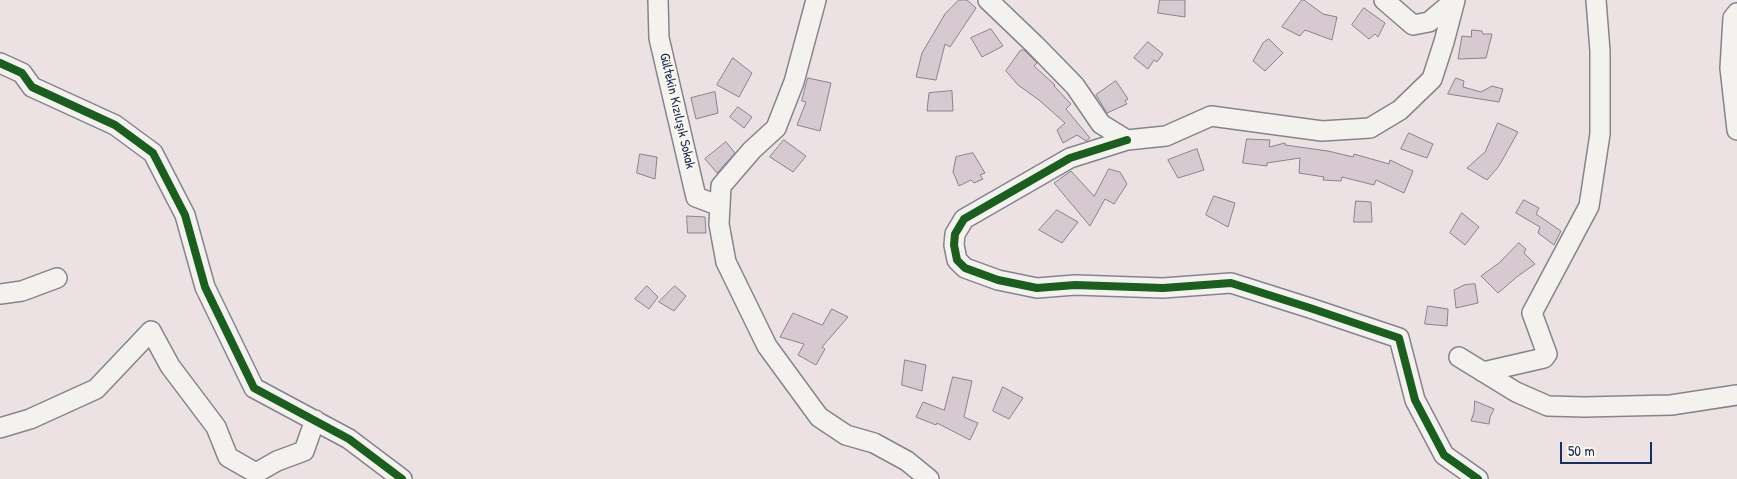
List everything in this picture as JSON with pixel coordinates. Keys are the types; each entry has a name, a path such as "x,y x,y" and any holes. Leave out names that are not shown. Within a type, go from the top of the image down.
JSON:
{"street":[{"name":"Gültekin Kızılışık Sokak","path":"658,0 659,38 696,198 720,206"},
{"path":"816,0 794,82 776,128 752,150 721,186 719,224 726,262 767,346 819,417 846,435 874,443 907,461 929,479"},
{"path":"988,0 1036,44 1075,86 1101,124 1128,140"},
{"path":"1384,0 1413,25 1429,22 1455,0"},
{"path":"1455,0 1432,79 1400,110 1370,128 1322,130 1211,116 1166,136 1128,140 1070,158 964,219 955,234 954,245 957,260 965,268 998,280 1037,288 1075,285 1163,288 1231,284 1399,338 1415,400 1444,455 1478,479"},
{"path":"1484,372 1544,358 1548,354 1532,313 1589,206 1600,134 1600,50 1596,0"},
{"path":"1737,13 1733,18 1730,68 1737,130"},
{"path":"0,63 22,73 32,87 115,125 153,153 185,215 205,287 254,388 349,439 402,479"},
{"path":"0,294 22,291 56,278"},
{"path":"0,428 30,420 96,389 151,332 170,366 216,427 228,457 256,473 277,461 304,451 314,420"},
{"path":"1459,357 1516,392 1548,406 1671,405 1737,395"}],"building":[{"path":"959,0 967,0 976,8 950,47 945,44 936,80 916,77 922,53 945,14"},
{"path":"1160,0 1185,0 1185,17 1158,13"},
{"path":"1302,0 1323,14 1337,17 1332,40 1305,30 1300,36 1282,27"},
{"path":"1364,8 1385,23 1378,37 1375,34 1369,39 1352,25"},
{"path":"991,29 1003,46 982,57 971,38"},
{"path":"1472,30 1482,31 1483,34 1492,34 1486,58 1458,59 1462,36 1471,37"},
{"path":"1269,39 1283,53 1265,71 1253,61 1263,43"},
{"path":"1148,42 1163,54 1157,62 1154,60 1148,69 1134,58"},
{"path":"1021,50 1024,50 1037,63 1034,66 1055,85 1071,104 1066,109 1090,138 1086,141 1077,135 1063,143 1057,130 1065,123 1039,100 1018,85 1006,71"},
{"path":"733,58 752,73 739,97 717,85"},
{"path":"808,78 831,83 820,131 797,125 806,102 802,101"},
{"path":"1456,78 1464,81 1463,87 1481,92 1492,86 1503,89 1499,102 1448,94"},
{"path":"1116,81 1128,99 1125,101 1127,104 1107,113 1096,95"},
{"path":"952,91 953,111 927,111 929,93"},
{"path":"715,92 718,113 696,119 691,98"},
{"path":"738,107 752,117 744,128 730,117"},
{"path":"1498,123 1518,132 1499,166 1487,180 1467,168 1485,152"},
{"path":"1409,133 1433,144 1427,158 1401,149"},
{"path":"1247,139 1270,140 1269,147 1285,143 1285,145 1328,151 1353,157 1354,154 1389,164 1390,160 1413,171 1404,193 1376,180 1374,185 1342,177 1341,181 1323,180 1324,177 1299,173 1300,158 1267,163 1267,166 1243,163"},
{"path":"784,140 806,156 793,172 770,157"},
{"path":"726,142 735,153 717,173 705,159"},
{"path":"1197,149 1204,170 1178,178 1168,160"},
{"path":"973,153 985,173 980,175 983,179 974,183 971,180 959,186 953,172 956,157"},
{"path":"640,154 657,157 655,179 637,173"},
{"path":"1109,169 1120,172 1127,184 1114,204 1105,199 1090,226 1054,183 1071,171 1094,196"},
{"path":"1214,196 1235,203 1228,227 1206,215"},
{"path":"1524,200 1539,208 1536,214 1561,231 1554,245 1538,233 1540,227 1516,213"},
{"path":"1356,201 1371,202 1372,222 1354,222"},
{"path":"1057,210 1078,222 1062,243 1039,230"},
{"path":"1462,213 1479,227 1465,245 1450,233"},
{"path":"687,216 705,217 706,233 688,233"},
{"path":"1519,243 1526,249 1524,253 1535,264 1498,293 1481,276 1499,263"},
{"path":"1475,284 1478,303 1456,308 1454,290 1464,285"},
{"path":"647,286 658,297 649,309 635,299"},
{"path":"675,286 686,296 674,311 659,302"},
{"path":"1428,306 1448,309 1447,326 1425,324"},
{"path":"832,309 848,317 822,347 825,349 816,365 798,355 804,344 780,337 793,313 822,325"},
{"path":"905,360 926,365 922,391 902,385"},
{"path":"953,377 972,381 964,417 978,423 970,440 937,423 936,425 916,417 923,402 944,410"},
{"path":"1003,387 1023,398 1009,419 993,411"},
{"path":"1475,401 1494,409 1489,424 1471,421"}],"cycle path":[{"path":"0,63 22,73 32,87 115,125 153,153 185,215 205,287 254,388 349,439 402,479"},
{"path":"1127,140 1070,158 964,219 955,234 954,245 957,260 965,268 998,280 1037,288 1075,285 1163,288 1231,283 1399,338 1415,400 1444,455 1478,479"}]}
